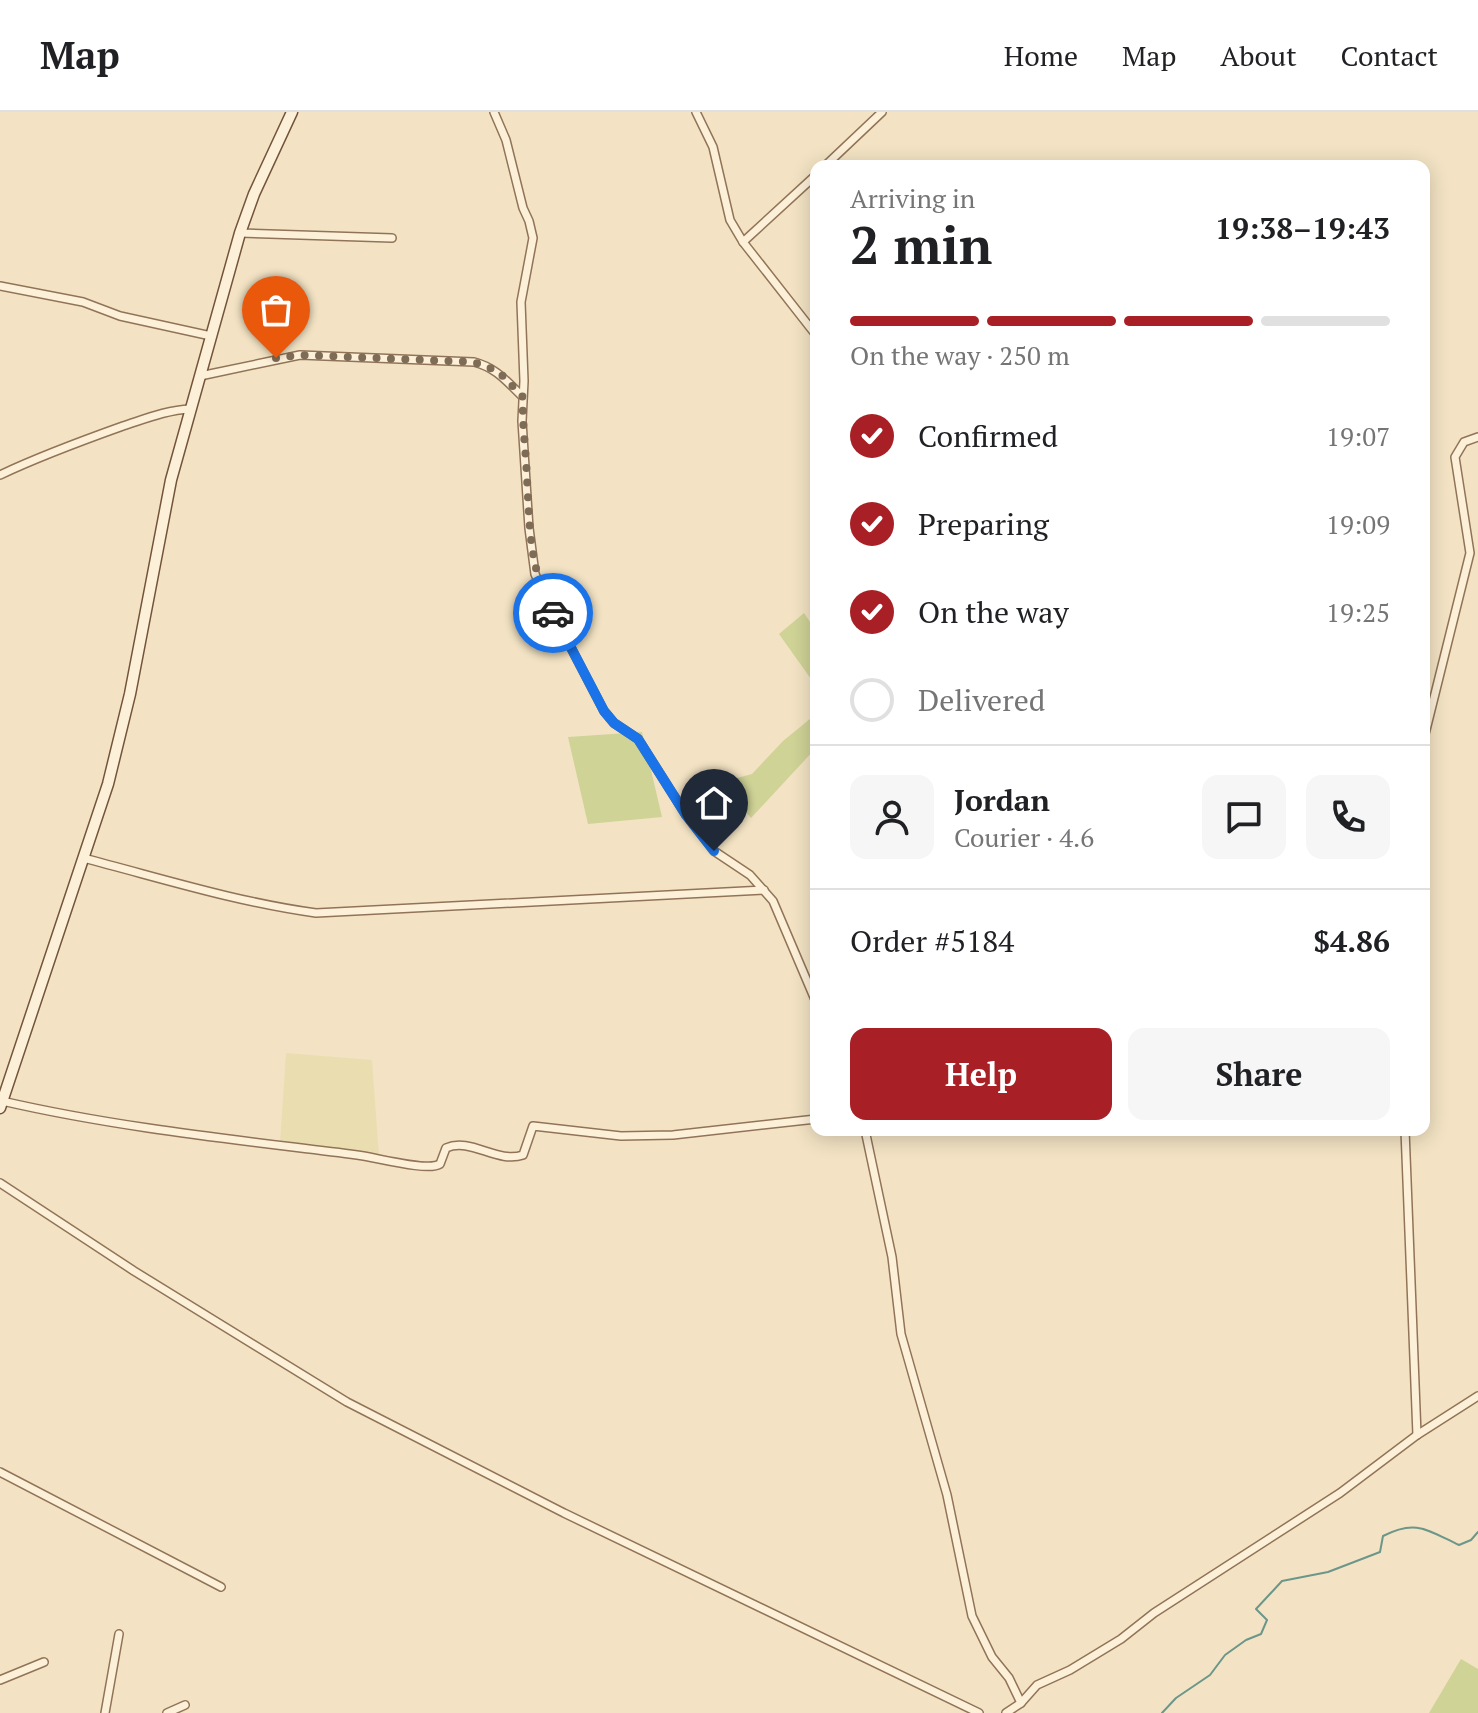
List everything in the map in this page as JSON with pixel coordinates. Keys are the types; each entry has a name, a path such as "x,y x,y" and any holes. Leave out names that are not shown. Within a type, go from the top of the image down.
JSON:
{"street":[{"path":"292,112 267,164 240,233 162,519 119,742 1,1105 171,1132 383,1158 432,1168 440,1164 446,1148 451,1145 502,1156 523,1155 533,1126 621,1136 673,1135 810,1120"},
{"path":"494,112 506,140 533,238 521,302 522,421 535,574 604,711 614,723 638,739 686,815 714,851 750,875 773,901 810,988"},
{"path":"696,112 713,147 730,220 743,242 810,327"},
{"path":"831,160 882,112"},
{"path":"743,242 810,181"},
{"path":"240,233 392,238"},
{"path":"0,286 83,302 120,316 211,336"},
{"path":"200,376 300,355 474,362 498,371 523,397"},
{"path":"0,475 39,457 127,425 190,409"},
{"path":"1430,716 1474,554 1455,457 1464,442 1478,437"},
{"path":"83,858 271,907 316,913 764,890"},
{"path":"866,1136 892,1257 901,1334 947,1495 972,1616 992,1657 1009,1678 1021,1703"},
{"path":"1405,1136 1417,1435"},
{"path":"0,1183 134,1271 347,1402 564,1513 979,1713"},
{"path":"1006,1713 1021,1703 1037,1685 1070,1670 1121,1639 1154,1613 1340,1493 1417,1435 1478,1396"},
{"path":"0,1472 221,1587"},
{"path":"105,1713 119,1634"},
{"path":"0,1680 44,1662"},
{"path":"167,1713 185,1705"}],"shaded area":[{"path":"286,1053 372,1060 379,1156 280,1143"}],"green space":[{"path":"804,613 810,622 810,678 779,634"},
{"path":"810,719 810,754 751,818 731,795 737,778 752,774 783,741"},
{"path":"642,732 662,817 588,824 568,737"},
{"path":"1461,1659 1478,1669 1478,1713 1429,1713"}],"waterway":[{"path":"1162,1713 1176,1698 1210,1675 1225,1655 1261,1634 1267,1620 1256,1609 1282,1581 1328,1572 1380,1552 1383,1536 1404,1528 1421,1528 1459,1545 1471,1540 1478,1532"}],"way so far":[{"path":"276,358 300,355 474,362 498,371 523,397 529,528 535,574 553,613"}],"route":[{"path":"553,613 604,711 614,723 638,739 686,815 714,851"}]}
